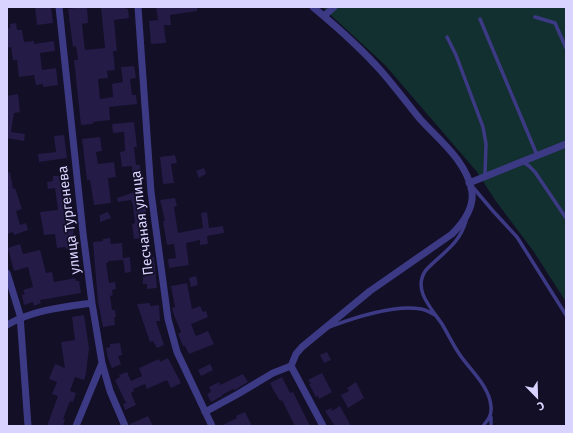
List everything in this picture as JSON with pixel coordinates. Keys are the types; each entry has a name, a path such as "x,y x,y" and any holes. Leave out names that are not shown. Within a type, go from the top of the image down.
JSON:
{"street":[{"name":"улица Тургенева","path":"59,7 92,303 102,363 110,391 125,426"},
{"name":"Песчаная улица","path":"138,7 151,192 168,319 176,352 212,426"},
{"path":"205,412 273,373 291,366 296,354 302,347 370,291 452,234 468,214 472,204 472,193 469,183 451,152 411,109 381,71 346,36 313,7"},
{"path":"324,16 334,7"},
{"path":"469,183 566,144"},
{"path":"7,273 21,318 28,426"},
{"path":"7,325 21,318 42,311 92,303"},
{"path":"76,426 102,363"},
{"path":"291,366 323,426"}],"lane":[{"path":"535,17 555,23 566,48"},
{"path":"480,19 537,155"},
{"path":"447,37 456,55 483,127 486,144 485,177"},
{"path":"522,162 529,166 534,172 566,218"},
{"path":"469,183 517,237 566,314"},
{"path":"468,214 460,237 426,270 420,283 423,294 436,316 460,355 481,383 490,401 491,426"},
{"path":"324,330 371,314 402,308 421,309 436,316"},
{"path":"483,426 491,414"}],"green space":[{"path":"322,7 566,7 566,302 534,252 495,200 477,172 385,65"}],"building":[{"path":"35,7 51,7 53,23 37,25"},
{"path":"75,7 87,7 88,23 82,24 85,50 105,48 101,7 125,7 128,9 129,18 114,20 117,51 113,51 115,70 107,71 108,78 98,79 100,99 113,97 112,84 123,82 121,67 134,66 136,78 130,79 132,95 136,95 137,104 109,107 110,120 93,122 93,124 81,125 74,60 78,60 76,46 73,47 68,9"},
{"path":"156,7 197,7 197,11 170,15 171,25 164,25 166,43 151,44 149,21 158,20"},
{"path":"16,23 17,30 22,30 24,42 34,41 34,44 54,41 55,51 40,53 42,70 56,68 58,85 43,87 43,84 36,85 34,75 19,77 17,60 13,60 11,47 7,48 7,29 10,28 10,24"},
{"path":"18,94 20,112 14,113 11,132 25,134 24,141 7,138 7,96"},
{"path":"134,122 137,147 134,147 136,165 140,165 141,173 132,174 132,166 122,167 120,152 125,151 124,132 113,133 112,124"},
{"path":"64,135 67,158 39,162 38,154 56,152 54,136"},
{"path":"100,137 102,151 96,152 98,164 114,162 116,177 108,178 111,203 94,205 90,180 87,180 82,139"},
{"path":"175,155 177,163 171,164 174,183 163,184 160,157"},
{"path":"204,168 206,174 199,178 196,171"},
{"path":"10,172 13,189 15,188 22,209 16,211 20,225 26,223 28,230 14,235 13,232 7,234 7,173"},
{"path":"53,176 60,176 60,180 68,179 75,248 57,248 55,234 44,235 40,212 58,210 55,188 48,189 47,182 53,181"},
{"path":"141,190 145,202 148,229 142,229 143,238 134,239 132,224 135,223 131,200 118,202 117,198"},
{"path":"175,198 177,206 174,207 178,233 203,228 201,213 207,212 209,228 223,226 224,233 207,236 208,244 200,245 200,240 186,243 189,265 169,268 168,259 176,258 174,244 167,245 163,221 165,221 160,200"},
{"path":"108,212 111,218 100,222 100,215"},
{"path":"110,238 111,244 122,243 123,260 108,261 108,263 106,263 109,283 115,282 116,289 112,290 113,295 110,296 112,310 115,310 116,317 114,317 115,325 103,327 98,302 93,242 103,241 103,239"},
{"path":"20,244 23,254 40,250 46,273 52,272 54,282 75,278 76,281 79,281 81,293 40,300 41,303 34,306 33,302 24,305 22,295 25,294 23,290 33,287 28,267 14,271 8,248"},
{"path":"130,257 131,272 125,273 123,258"},
{"path":"154,257 157,288 147,289 147,284 143,284 143,277 146,276 145,258"},
{"path":"196,276 198,285 191,287 189,278"},
{"path":"187,283 192,309 200,306 203,312 206,311 208,317 191,324 196,336 208,331 214,344 189,354 185,346 183,346 178,334 181,332 172,308 175,307 171,286"},
{"path":"150,303 150,306 159,305 160,321 156,321 164,345 157,348 153,341 150,342 137,304"},
{"path":"84,315 89,348 84,380 75,377 70,391 76,393 73,402 70,401 63,419 65,419 63,426 47,426 58,396 52,394 57,382 49,379 55,364 65,368 61,342 75,340 72,317"},
{"path":"120,343 122,355 118,356 121,364 112,368 106,348 110,347 110,344"},
{"path":"327,352 331,360 324,363 320,355"},
{"path":"168,358 181,383 171,388 167,380 147,389 145,384 133,389 134,391 131,393 136,405 125,410 123,404 126,403 115,380 120,377 119,375 127,372 131,381 142,376 139,368 159,359 160,362"},
{"path":"210,364 213,370 201,376 198,370"},
{"path":"322,373 332,392 319,399 318,396 316,397 308,380"},
{"path":"243,374 248,382 211,402 207,394 211,392 209,387 219,382 220,385"},
{"path":"282,377 290,393 293,392 310,426 295,426 282,400 280,401 274,391 270,383"},
{"path":"356,382 364,398 348,408 341,395 349,391 347,388"},
{"path":"340,406 351,426 335,426 325,411 331,408 332,411"},
{"path":"245,412 252,426 221,426 237,418 236,416"},
{"path":"148,416 153,426 130,426 130,424"}]}
